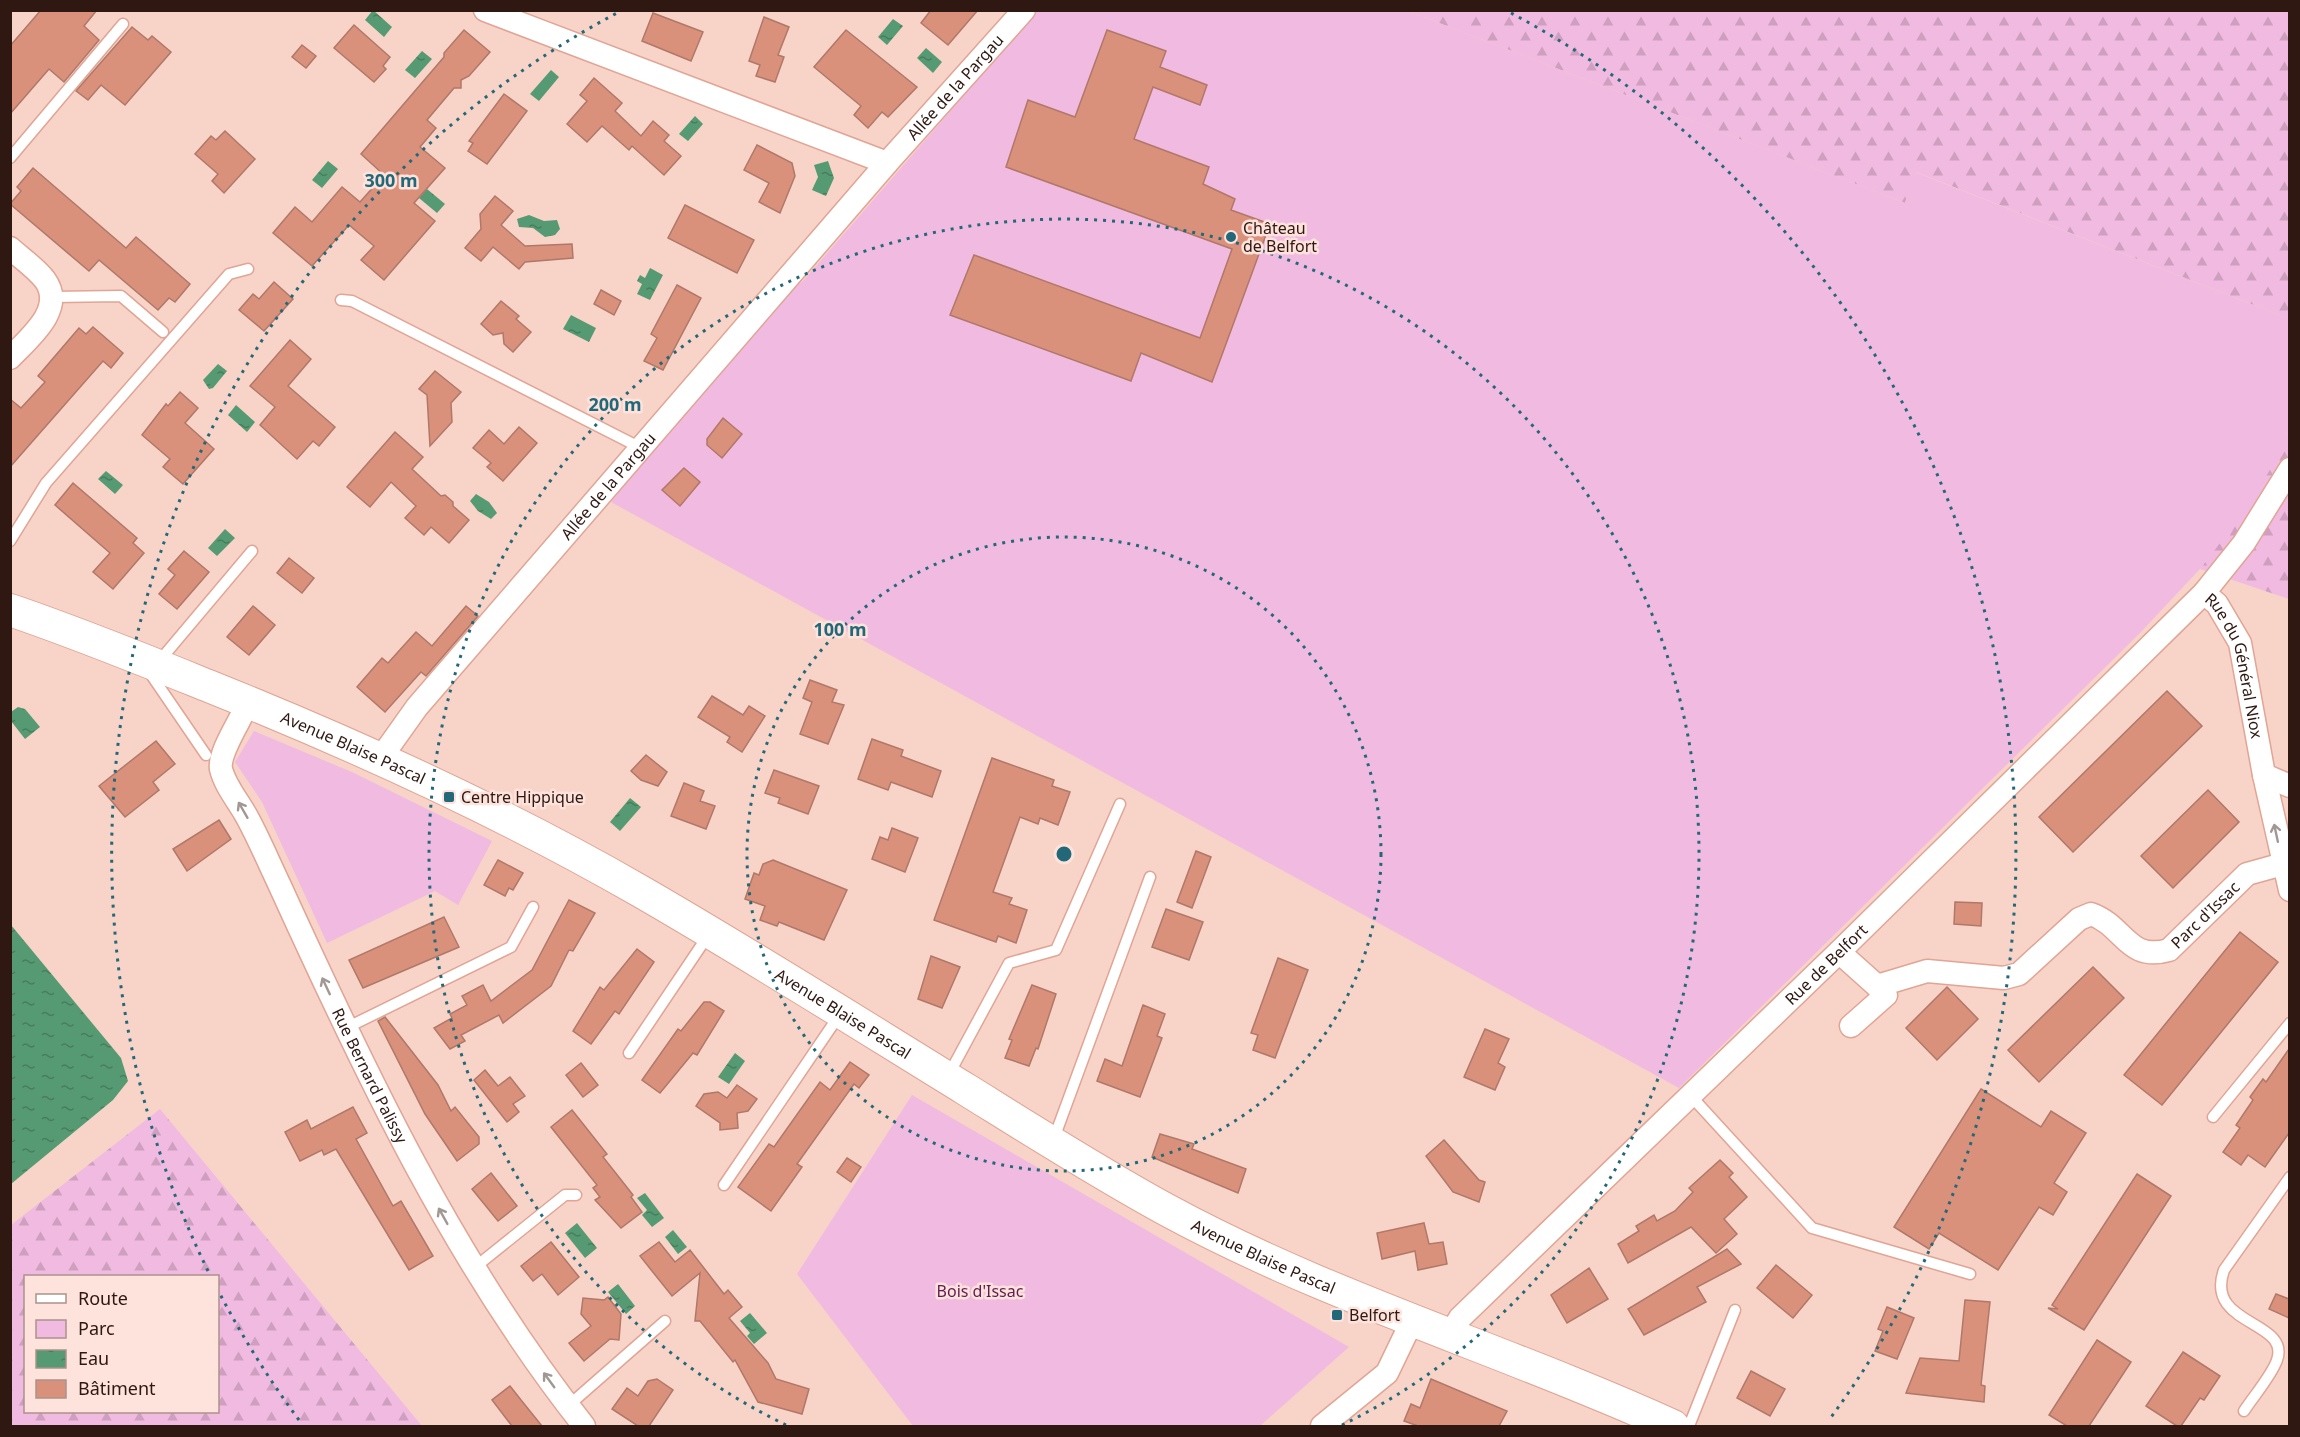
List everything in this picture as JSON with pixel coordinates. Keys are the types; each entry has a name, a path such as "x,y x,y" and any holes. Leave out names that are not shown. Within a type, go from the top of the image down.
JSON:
{"main road":[{"name":"Avenue Blaise Pascal","path":"10,610 248,702 380,759 577,856 709,932 1052,1143 1177,1215 1250,1252 1412,1322 1605,1395 1673,1426"}],"street":[{"path":"485,10 886,163"},
{"name":"Allée de la Pargau","path":"380,759 417,707 886,163 1024,10"},
{"path":"10,248 45,280 52,297 49,312 10,358"},
{"name":"Rue du Général Niox","path":"2289,469 2244,543 2204,593 2217,604 2240,643 2264,775 2289,890"},
{"name":"Rue de Belfort","path":"1449,1336 1460,1318 1839,952 2204,593"},
{"name":"Rue Bernard Palissy","path":"248,702 224,752 221,768 248,817 346,1028 473,1269 584,1426"},
{"path":"2264,775 2289,786"},
{"name":"Parc d'Issac","path":"1877,986 1928,971 2004,978 2019,974 2079,919 2091,914 2106,919 2136,951 2152,955 2169,950 2247,874 2283,864"},
{"path":"1839,952 1886,995 1851,1026"},
{"path":"1322,1426 1387,1373 1412,1322"}],"lane":[{"path":"10,158 123,24"},
{"path":"10,541 46,483 76,448 229,274 248,269"},
{"path":"52,297 121,296 163,332"},
{"path":"341,300 352,301 641,448"},
{"path":"206,755 152,676 156,665 252,550"},
{"path":"946,1078 1009,963 1056,950 1120,804"},
{"path":"1052,1143 1150,877"},
{"path":"346,1028 511,946 533,907"},
{"path":"629,1053 709,932"},
{"path":"724,1185 841,1013"},
{"path":"2212,1117 2289,1023"},
{"path":"1690,1095 1812,1228 1970,1274"},
{"path":"2244,1411 2278,1359 2278,1347 2272,1337 2227,1306 2220,1296 2219,1283 2224,1270 2289,1177"},
{"path":"473,1269 565,1195 576,1195"},
{"path":"1689,1426 1735,1310"},
{"path":"568,1406 665,1321"}],"green space":[{"path":"1037,11 1408,11 1905,203 1915,172 2289,319 2289,427 2275,461 2250,504 2200,569 2139,634 1679,1088 611,502 758,312 803,281"},
{"path":"1408,11 2289,11 2289,319 1916,172 1905,203"},
{"path":"2289,427 2289,599 2200,569 2249,501 2270,466"},
{"path":"254,731 354,773 492,841 458,905 435,891 327,943 262,802 235,762"},
{"name":"Bois d'Issac","path":"912,1095 1349,1347 1260,1426 913,1426 797,1274"},
{"path":"160,1109 422,1426 11,1426 11,1225"}],"water":[{"path":"373,10 392,27 384,37 365,20"},
{"path":"893,19 903,26 887,45 878,37"},
{"path":"926,48 942,62 933,73 917,58"},
{"path":"422,51 432,59 415,78 405,70"},
{"path":"551,70 559,77 539,101 530,94"},
{"path":"695,116 703,124 688,141 679,134"},
{"path":"328,161 338,169 322,188 312,180"},
{"path":"828,161 834,178 826,196 812,190 818,177 814,165"},
{"path":"427,189 445,204 437,213 419,198"},
{"path":"529,215 544,221 557,220 560,229 555,235 545,237 533,228 519,227 517,219"},
{"path":"650,268 663,275 650,300 637,294 642,284 637,281 640,275 645,278"},
{"path":"571,315 596,328 589,342 563,329"},
{"path":"218,364 227,371 213,388 209,389 203,380"},
{"path":"236,405 255,422 247,432 228,415"},
{"path":"106,471 123,485 115,494 98,479"},
{"path":"476,494 489,502 497,513 491,519 478,511 470,501"},
{"path":"225,529 235,538 217,556 208,548"},
{"path":"18,707 25,709 40,727 25,739 11,721 11,712"},
{"path":"630,798 641,807 620,831 610,822"},
{"path":"11,925 121,1058 128,1081 113,1100 11,1184"},
{"path":"735,1053 745,1061 729,1084 718,1077"},
{"path":"645,1193 664,1218 652,1227 642,1215 647,1210 637,1198"},
{"path":"577,1223 597,1248 585,1258 565,1233"},
{"path":"673,1230 687,1247 678,1254 665,1237"},
{"path":"618,1284 635,1306 626,1314 608,1292"},
{"path":"750,1313 767,1333 754,1344 747,1336 750,1333 740,1321"}],"building":[{"path":"41,10 97,10 84,26 99,40 64,82 49,69 10,114 10,46"},
{"path":"931,10 978,10 948,45 921,23"},
{"path":"653,13 703,32 691,61 642,41"},
{"path":"764,17 789,27 778,55 784,57 775,82 756,76 760,65 749,61"},
{"path":"354,25 390,57 383,66 386,69 374,82 334,48"},
{"path":"132,27 148,40 152,36 171,52 125,105 101,85 88,100 76,91"},
{"path":"464,30 490,52 469,76 461,80 461,88 454,88 427,120 436,128 420,147 445,168 414,203 435,221 384,280 361,260 374,246 349,225 312,266 273,233 295,207 312,222 342,187 360,202 384,175 361,154 444,57 444,53"},
{"path":"846,30 917,87 888,117 882,112 868,128 854,115 861,106 814,67"},
{"name":"Château de Belfort","path":"1107,30 1166,51 1160,67 1207,85 1200,105 1153,87 1134,139 1209,167 1203,184 1235,199 1231,210 1270,224 1212,382 1141,353 1131,381 950,315 974,255 1200,338 1232,249 1006,167 1028,100 1075,117"},
{"path":"302,45 316,56 306,68 292,57"},
{"path":"594,78 622,103 615,111 641,136 653,121 669,135 664,141 681,156 664,175 632,146 629,150 602,126 587,142 567,124 587,101 580,95"},
{"path":"504,94 527,111 487,164 468,151 473,143 469,141"},
{"path":"225,131 255,159 224,193 212,181 218,174 195,154 211,136 216,140"},
{"path":"757,145 792,163 795,176 780,213 759,202 769,183 744,170"},
{"path":"33,168 126,248 136,237 190,284 175,302 169,298 158,310 99,260 89,271 10,204 21,191 17,187"},
{"path":"495,196 513,211 501,225 525,246 572,244 573,258 525,262 519,269 493,247 481,261 465,248 481,229 480,214"},
{"path":"685,205 754,240 737,273 668,238"},
{"path":"274,282 293,299 264,331 239,310 253,294 259,299"},
{"path":"677,285 701,298 663,370 644,361 657,338 651,334"},
{"path":"601,290 621,301 614,315 594,304"},
{"path":"501,301 519,316 516,319 531,332 513,352 504,344 503,333 493,335 481,324"},
{"path":"93,327 123,353 111,368 103,361 10,467 10,399 21,408 45,382 38,376 79,328 86,334"},
{"path":"290,340 311,359 288,386 335,427 319,446 313,441 297,459 260,425 275,407 250,386"},
{"path":"435,371 461,392 451,403 452,422 430,446 427,395 419,389"},
{"path":"180,392 198,408 185,423 214,449 183,484 163,467 170,459 142,435 166,404 168,406"},
{"path":"723,418 742,434 722,458 707,445 707,439"},
{"path":"519,427 537,443 503,481 487,467 491,463 473,448 489,430 504,444"},
{"path":"395,432 423,457 412,469 441,496 445,495 453,502 453,506 469,520 449,543 431,527 424,535 405,518 416,506 391,482 370,507 347,487"},
{"path":"684,468 700,482 680,506 662,490"},
{"path":"73,483 137,538 133,543 144,553 113,589 93,572 110,553 55,505"},
{"path":"184,551 209,572 177,609 159,594 175,575 168,569"},
{"path":"289,558 314,578 302,593 277,573"},
{"path":"253,606 275,625 249,655 227,637"},
{"path":"466,606 478,616 426,676 421,672 385,712 357,687 382,658 388,663 416,632 432,646"},
{"path":"810,680 837,690 832,702 844,705 828,744 800,734 812,702 803,698"},
{"path":"2167,691 2202,726 2073,852 2039,817"},
{"path":"712,696 743,715 749,706 765,716 742,752 727,742 730,737 698,717"},
{"path":"872,739 903,750 901,756 941,771 932,797 891,782 888,790 858,779"},
{"path":"156,741 175,764 153,782 159,790 125,817 99,786"},
{"path":"646,755 667,772 658,786 641,780 631,771"},
{"path":"992,758 1054,780 1052,786 1070,792 1058,825 1040,818 1038,824 1020,817 993,892 1012,898 1009,904 1027,910 1016,943 998,936 996,942 934,920"},
{"path":"774,770 819,786 808,814 778,803 780,798 765,793"},
{"path":"684,783 704,791 700,801 715,806 706,829 671,816"},
{"path":"2208,790 2239,822 2173,888 2141,856"},
{"path":"219,820 231,839 187,871 173,849"},
{"path":"892,828 918,838 905,872 872,859 880,837 888,840"},
{"path":"1196,851 1211,857 1192,908 1177,902"},
{"path":"498,860 523,873 513,890 509,888 505,896 484,885"},
{"path":"773,860 847,890 824,940 779,922 777,926 760,920 765,906 745,899 754,873 759,875 763,864"},
{"path":"569,900 595,913 573,951 569,950 551,986 503,1023 499,1015 461,1035 465,1041 450,1049 434,1028 452,1018 450,1014 467,1005 462,996 483,985 491,1001 532,970"},
{"path":"1955,902 1982,903 1981,926 1954,924"},
{"path":"1166,909 1203,922 1189,960 1152,947"},
{"path":"444,917 459,947 363,988 349,960"},
{"path":"2240,932 2278,962 2162,1105 2124,1075"},
{"path":"637,949 654,962 619,1014 615,1011 591,1044 573,1031 600,987 604,990"},
{"path":"931,956 960,967 942,1008 918,999"},
{"path":"1278,958 1308,970 1275,1058 1253,1050 1258,1035 1251,1033"},
{"path":"2093,967 2124,998 2039,1082 2008,1050"},
{"path":"1032,985 1056,994 1038,1049 1036,1048 1029,1066 1005,1058 1012,1040 1009,1039"},
{"path":"1947,987 1978,1019 1937,1060 1906,1028"},
{"path":"704,1002 710,1002 724,1011 697,1055 693,1053 660,1093 642,1080 678,1029 681,1031"},
{"path":"1143,1005 1165,1014 1157,1036 1162,1038 1140,1097 1097,1081 1105,1059 1122,1066"},
{"path":"385,1017 438,1085 451,1111 455,1107 479,1137 479,1144 457,1161 425,1114 378,1021"},
{"path":"1485,1029 1509,1039 1498,1063 1505,1067 1495,1090 1464,1077"},
{"path":"2289,1049 2289,1133 2265,1167 2248,1155 2241,1165 2223,1152 2240,1128 2236,1125 2253,1100 2250,1097 2263,1079 2266,1082"},
{"path":"850,1062 869,1075 859,1088 854,1084 797,1164 802,1167 771,1211 738,1187 769,1144 774,1147 820,1082 830,1090"},
{"path":"581,1063 598,1085 583,1097 566,1075"},
{"path":"485,1070 498,1086 510,1077 525,1096 513,1104 519,1112 507,1122 474,1080"},
{"path":"737,1085 757,1099 748,1111 737,1113 738,1128 720,1130 720,1123 696,1106 704,1094 718,1092 727,1098"},
{"path":"1981,1089 2041,1127 2051,1111 2086,1133 2054,1183 2067,1192 2053,1215 2039,1207 1998,1270 1939,1233 1929,1249 1894,1227"},
{"path":"353,1107 367,1133 356,1139 393,1206 401,1201 433,1256 409,1270 336,1149 324,1155 322,1150 300,1161 285,1132 307,1120 311,1129"},
{"path":"572,1110 607,1154 603,1157 633,1195 631,1197 642,1212 621,1228 595,1200 600,1197 593,1188 597,1185 551,1127"},
{"path":"1160,1134 1194,1144 1192,1149 1246,1169 1238,1193 1152,1157"},
{"path":"1444,1140 1479,1180 1485,1182 1479,1202 1453,1192 1426,1156"},
{"path":"847,1158 861,1167 851,1182 837,1172"},
{"path":"1720,1160 1733,1173 1729,1177 1747,1197 1724,1219 1737,1234 1716,1253 1691,1227 1628,1263 1618,1244 1639,1231 1636,1226 1654,1215 1657,1221 1675,1211 1693,1192 1689,1188"},
{"path":"491,1173 517,1206 498,1221 472,1189"},
{"path":"2137,1174 2171,1196 2084,1330 2048,1308 2058,1309 2052,1305"},
{"path":"1424,1223 1429,1244 1443,1242 1447,1264 1418,1270 1415,1251 1382,1259 1377,1233"},
{"path":"551,1242 579,1277 558,1295 542,1274 533,1281 521,1266"},
{"path":"659,1242 675,1262 690,1250 724,1294 728,1290 742,1307 729,1318 768,1363 776,1379 809,1389 802,1414 758,1402 735,1360 733,1362 700,1321 695,1321 700,1273 672,1296 640,1256"},
{"path":"1727,1249 1741,1264 1697,1287 1706,1302 1644,1335 1628,1309"},
{"path":"1776,1265 1812,1295 1793,1318 1757,1288"},
{"path":"1589,1268 1608,1299 1567,1323 1551,1295"},
{"path":"2276,1294 2289,1299 2289,1318 2269,1309"},
{"path":"608,1297 621,1314 619,1340 610,1339 584,1361 569,1343 591,1326 581,1314 583,1298 604,1300"},
{"path":"1965,1300 1990,1302 1981,1385 1985,1386 1984,1402 1906,1393 1920,1358 1959,1361"},
{"path":"1887,1307 1914,1318 1897,1359 1875,1351 1883,1331 1878,1329"},
{"path":"2097,1340 2131,1362 2089,1426 2067,1426 2049,1415"},
{"path":"2183,1352 2220,1376 2204,1400 2200,1398 2181,1426 2177,1426 2146,1406"},
{"path":"1751,1371 1785,1389 1770,1416 1737,1398"},
{"path":"657,1379 673,1390 649,1426 638,1426 612,1409 627,1388 638,1396 648,1381"},
{"path":"1431,1379 1507,1411 1499,1426 1418,1426 1404,1421 1411,1404 1420,1408"},
{"path":"510,1386 542,1426 512,1426 492,1400"}],"place":[{"name":"Château de Belfort","path":"1231,237"},
{"name":"Centre Hippique","path":"449,797"},
{"name":"Belfort","path":"1337,1315"}]}
